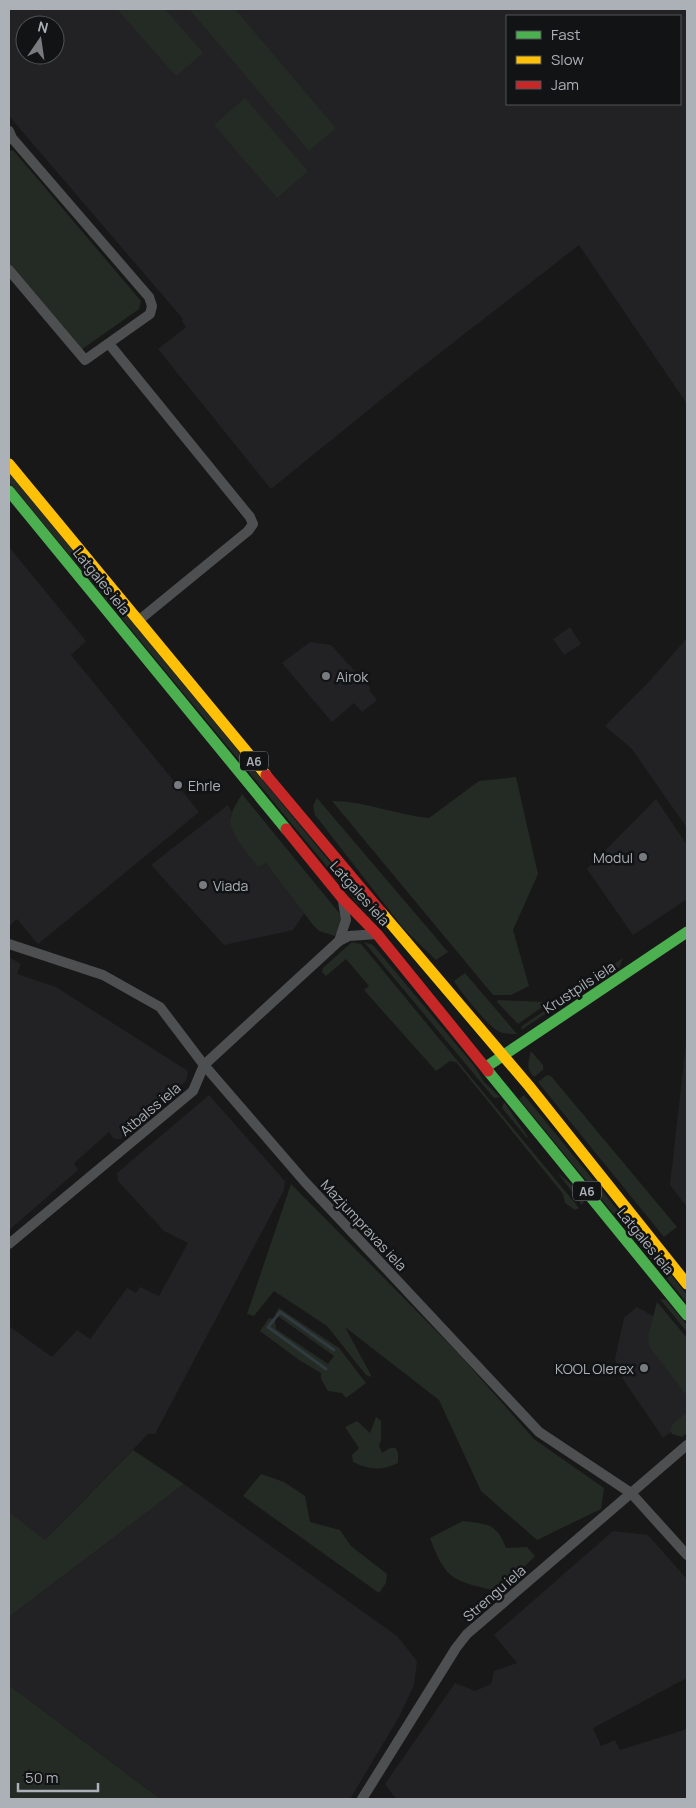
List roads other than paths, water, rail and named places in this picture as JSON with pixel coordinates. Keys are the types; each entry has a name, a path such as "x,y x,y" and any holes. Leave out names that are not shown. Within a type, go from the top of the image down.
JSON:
{"main road":[{"name":"Latgales iela","path":"9,464 138,621 529,1086 687,1284"},
{"name":"Latgales iela","path":"9,491 343,899 377,934 687,1315"},
{"name":"Krustpils iela","path":"486,1067 687,932"}],"street":[{"path":"9,270 85,360 110,345 150,314 152,306 149,297 10,136"},
{"path":"110,345 250,517 253,524 248,531 138,621"},
{"path":"339,941 346,920 343,899"},
{"name":"Atbalss iela","path":"9,1244 193,1091 204,1065 339,941 349,936 377,934"},
{"name":"Mazjumpravas iela","path":"9,944 103,975 160,1007 204,1065 305,1182 539,1432 631,1493 687,1555"},
{"name":"Strengu iela","path":"362,1799 456,1648 467,1634 687,1445"}],"waterway":[{"path":"326,1369 268,1327 280,1312 334,1350"}],"place":[{"name":"Airok","path":"326,676"},
{"name":"Ehrle","path":"178,785"},
{"name":"Modul","path":"643,857"},
{"name":"Viada","path":"203,885"},
{"name":"KOOL Olerex","path":"644,1368"}]}
